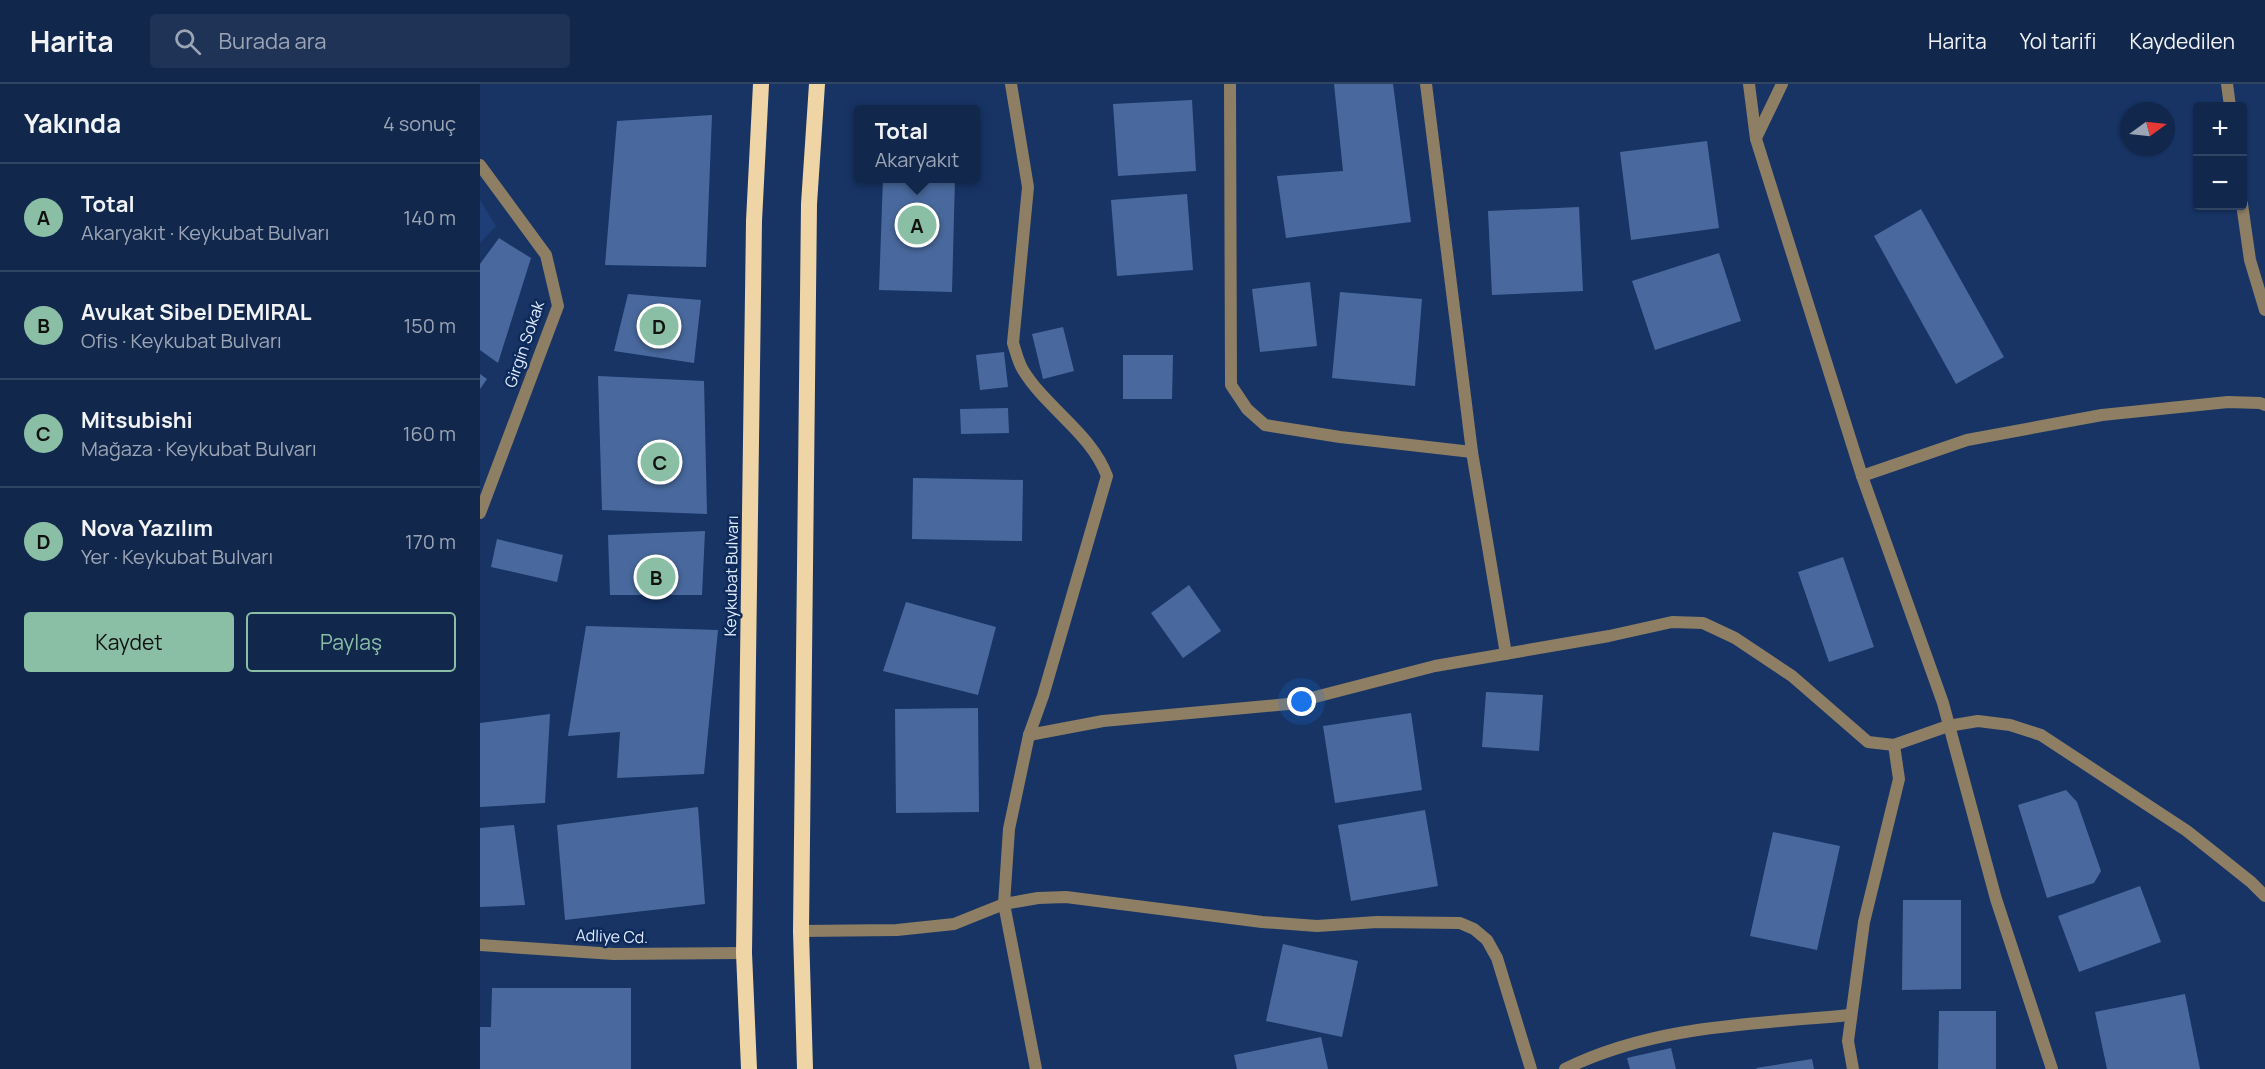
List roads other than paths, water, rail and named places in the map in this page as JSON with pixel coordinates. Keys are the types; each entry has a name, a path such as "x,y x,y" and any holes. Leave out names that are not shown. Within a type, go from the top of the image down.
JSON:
{"highway":[{"name":"Keykubat Bulvarı","path":"749,1069 744,953 754,221 762,84"},
{"path":"805,1069 801,931 809,204 817,84"}],"street":[{"path":"1011,84 1028,187 1013,343 1021,368 1043,398 1082,436 1102,462 1107,476 1029,735 1009,829 1004,904 1036,1069"},
{"path":"1230,84 1231,385 1247,409 1266,425 1340,437 1473,452"},
{"path":"1426,84 1473,452 1506,654"},
{"path":"1749,84 1756,139 1862,477 1943,703 1996,899 2052,1069"},
{"path":"1756,139 1782,84"},
{"path":"2227,84 2229,102"},
{"name":"Girgin Sokak","path":"480,165 546,255 558,306 480,513"},
{"path":"2243,210 2250,260 2265,310"},
{"path":"1862,477 1966,440 2102,415 2228,402 2265,405"},
{"path":"1029,735 1102,721 1288,704 1435,666 1609,636 1672,622 1703,623 1735,638 1792,676 1868,742 1894,745 1948,726 1978,721 2010,725 2041,735 2187,831 2265,896"},
{"path":"1853,1069 1848,1041 1864,922 1899,779 1894,745"},
{"path":"801,931 897,930 954,924 1004,904 1038,898 1066,897 1262,922 1317,926 1377,922 1460,923 1474,929 1487,940 1497,958 1531,1069"},
{"name":"Adliye Cd.","path":"480,945 614,954 744,953"},
{"path":"1565,1069 1635,1041 1684,1031 1851,1015"}],"place":[{"name":"Total","path":"917,225"},
{"name":"Nova Yazılım","path":"659,326"},
{"name":"Mitsubishi","path":"660,462"},
{"name":"Avukat Sibel DEMIRAL","path":"656,577"}]}
